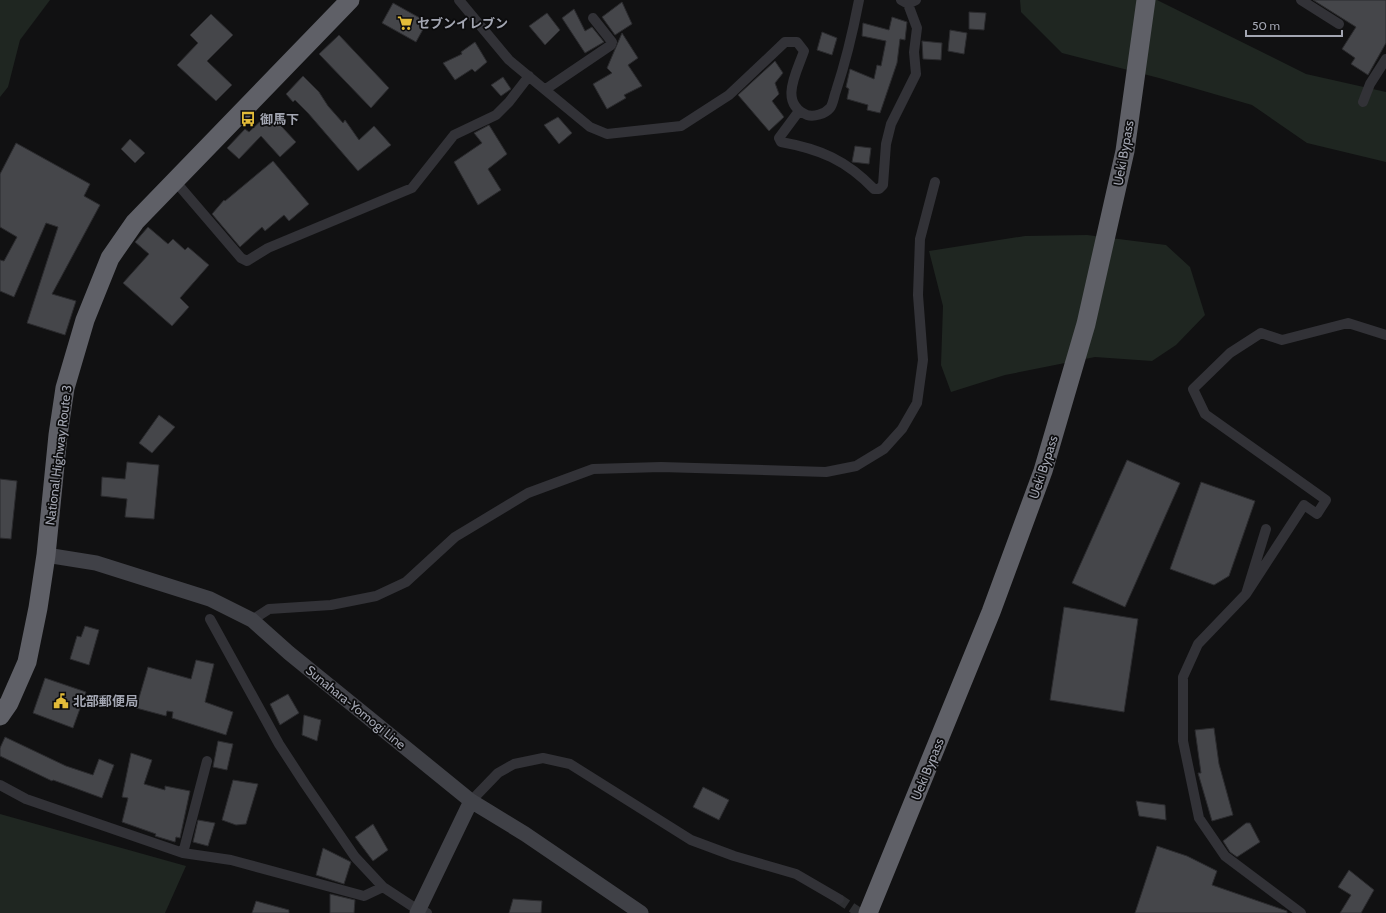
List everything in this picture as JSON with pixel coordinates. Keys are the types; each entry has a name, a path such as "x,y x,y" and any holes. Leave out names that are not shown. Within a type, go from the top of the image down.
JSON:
{"highway":[{"name":"National Highway Route 3","path":"0,716 9,703 27,662 38,608 46,555 58,435 65,388 85,320 110,258 135,222 350,0"},
{"name":"Ueki Bypass","path":"868,913 994,604 1043,471 1086,324 1125,151 1146,0"}],"main road":[{"name":"Sunahara-Yomogi Line","path":"46,555 96,564 210,599 252,620 289,653 472,801 525,834 641,913"},
{"path":"421,912 472,801"}],"street":[{"path":"459,0 509,60 546,89 590,127 607,134 681,126 729,95 785,42 797,42 804,51 793,81 791,98 799,111 810,116 821,114 830,108 847,59 859,0"},
{"path":"1301,0 1339,24"},
{"path":"799,111 779,138 781,142 804,146 824,152 842,162 874,188 878,189 883,185 886,144 891,124 913,84 916,74 914,52 917,28 908,1"},
{"path":"546,89 611,45 612,42 593,18"},
{"path":"1363,102 1370,84 1386,59"},
{"path":"175,181 241,258 247,261 268,248 412,188 454,135 496,115 530,76"},
{"path":"252,620 270,609 331,605 376,596 406,582 455,537 528,493 593,469 661,467 826,472 856,466 884,450 902,429 917,403 923,360 918,295 920,239 935,182"},
{"path":"1301,913 1225,856 1199,818 1183,741 1183,677 1198,644 1246,594 1304,504 1317,514 1326,500 1205,414 1193,389 1230,353 1261,333 1282,340 1348,323 1386,335"},
{"path":"1246,594 1266,529"},
{"path":"210,619 292,764 355,857 383,887 421,912"},
{"path":"472,801 498,773 514,764 543,758 570,764 691,840 734,856 796,874 839,900"},
{"path":"183,853 207,761"},
{"path":"0,785 26,799 183,853 231,860 364,896 383,887"}],"shaded area":[{"path":"0,0 50,0 20,40 8,87 0,97"},
{"path":"1020,0 1157,0 1306,74 1386,92 1386,162 1307,143 1252,105 1159,78 1062,53 1021,12"},
{"path":"1087,235 1166,245 1190,267 1205,315 1176,345 1152,361 1095,357 1005,375 951,392 941,365 943,306 929,251 1025,236"},
{"path":"0,814 186,866 165,913 0,913"}],"building":[{"path":"1313,0 1386,0 1386,43 1368,75 1351,64 1355,58 1342,49 1356,27"},
{"path":"622,2 632,24 615,35 602,17"},
{"name":"セブンイレブン","path":"393,3 427,22 416,42 382,23"},
{"path":"574,9 585,31 592,27 604,42 585,53 562,18"},
{"path":"969,12 986,13 984,30 969,29"},
{"path":"547,13 560,30 545,45 529,26"},
{"path":"211,14 233,35 207,61 232,85 216,101 177,65 198,43 190,35"},
{"path":"892,17 907,22 905,40 900,39 897,63 880,113 867,110 868,105 847,99 849,89 846,87 850,69 874,79 877,65 881,66 886,41 862,36 863,23 889,30"},
{"path":"950,30 967,33 964,54 948,51"},
{"path":"822,32 837,38 832,55 817,50"},
{"path":"622,33 638,58 628,65 642,86 624,95 626,98 607,109 593,84 612,73 607,68"},
{"path":"339,35 389,88 371,108 319,54"},
{"path":"922,41 942,43 941,60 923,59"},
{"path":"475,42 487,62 475,72 472,69 455,80 443,63 462,54 461,52"},
{"path":"775,61 783,73 775,83 779,94 772,101 784,117 769,131 738,95"},
{"path":"303,76 319,92 328,106 343,123 345,120 359,140 374,126 391,145 358,171 308,113 295,100 293,102 286,94"},
{"path":"503,77 511,89 501,96 491,85"},
{"path":"269,113 296,142 280,157 261,136 239,159 227,148 245,129 249,132"},
{"path":"558,117 572,133 559,144 544,125"},
{"path":"489,125 507,154 488,169 501,190 478,205 454,162 482,143 474,133"},
{"path":"130,139 145,153 135,163 121,149"},
{"path":"16,143 90,184 84,196 100,205 52,294 76,301 65,335 27,323 58,227 46,223 14,297 0,291 0,260 4,261 17,237 0,227 0,174"},
{"path":"855,146 871,148 869,164 852,162"},
{"path":"273,161 309,204 289,221 284,215 265,231 262,227 240,247 212,214 224,200 225,201"},
{"path":"148,227 168,244 173,239 185,250 188,247 209,265 180,298 189,307 172,326 123,283 149,254 135,242"},
{"path":"159,415 175,427 152,453 139,443"},
{"path":"1127,460 1180,483 1125,607 1072,583"},
{"path":"127,462 159,465 154,519 125,517 127,499 101,496 102,477 125,479"},
{"path":"0,479 17,481 11,539 0,538"},
{"path":"1201,482 1255,501 1229,576 1214,585 1170,569"},
{"path":"1064,607 1138,619 1124,712 1050,700"},
{"path":"85,626 99,630 89,665 70,659 77,636 81,637"},
{"path":"196,660 214,664 205,702 233,712 226,735 172,718 173,712 167,711 166,716 136,708 148,667 191,679"},
{"path":"45,678 86,692 73,728 33,713"},
{"path":"288,694 299,713 280,725 270,704"},
{"path":"304,715 321,720 317,741 302,735"},
{"path":"1214,728 1219,764 1233,815 1212,821 1198,773 1201,773 1195,730"},
{"path":"5,737 66,766 93,775 99,759 114,765 102,798 53,780 52,781 0,756 0,748"},
{"path":"218,741 233,744 227,770 213,767"},
{"path":"131,753 152,760 144,784 165,790 165,786 190,791 180,838 176,837 175,842 155,836 156,834 122,822 128,798 122,797"},
{"path":"233,780 258,784 246,824 236,825 222,820"},
{"path":"703,787 729,800 719,820 693,807"},
{"path":"1136,801 1165,805 1166,820 1139,816"},
{"path":"198,820 215,823 208,846 193,842"},
{"path":"1246,823 1250,823 1260,842 1237,857 1230,852 1223,841"},
{"path":"373,824 388,850 373,861 355,837"},
{"path":"1157,846 1187,856 1217,871 1212,885 1287,911 1287,913 1135,913"},
{"path":"323,848 351,862 344,884 316,875"},
{"path":"1349,870 1374,890 1361,913 1340,913 1351,895 1338,887"},
{"path":"330,894 355,900 354,913 330,913"},
{"path":"513,899 542,901 541,913 509,913"},
{"path":"256,901 289,910 289,913 252,913"}],"tunnel":[{"path":"839,899 860,913"}],"place":[{"name":"セブンイレブン","path":"405,23"},
{"name":"御馬下","path":"248,119"},
{"name":"北部郵便局","path":"61,701"}]}
